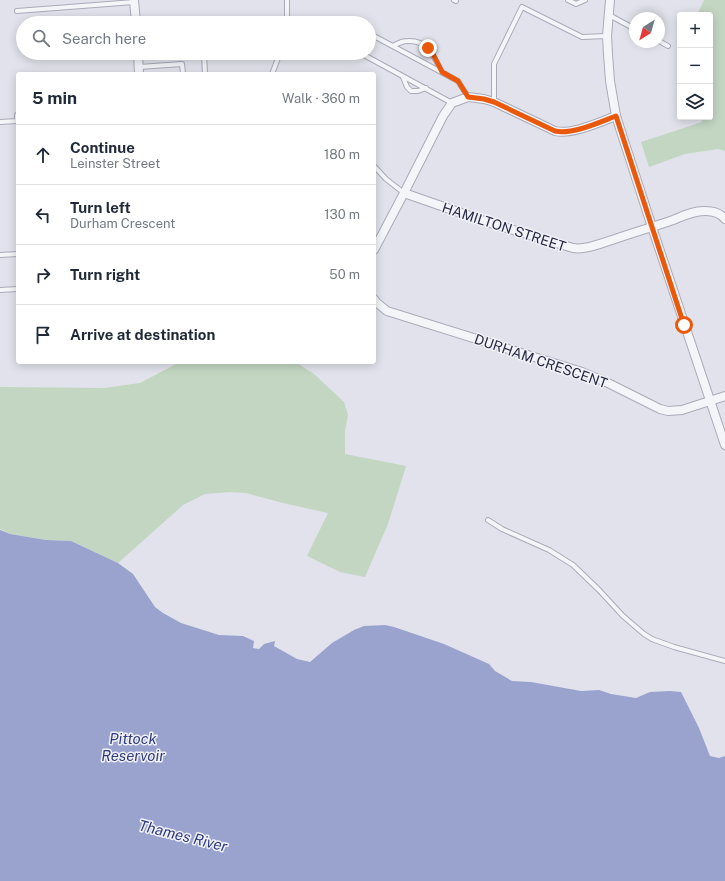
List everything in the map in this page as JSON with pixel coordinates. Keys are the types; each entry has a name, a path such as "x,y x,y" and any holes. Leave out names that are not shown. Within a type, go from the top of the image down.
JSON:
{"street":[{"path":"610,0 607,36 609,73 616,116 725,446"},
{"path":"134,1 135,16"},
{"path":"138,60 139,70"},
{"path":"376,246 443,116 452,103 468,97 484,99 494,102 555,131 561,132 573,130 616,116"},
{"name":"HAMILTON STREET","path":"404,193 490,223 573,248 591,246 705,210 718,213 725,219"},
{"name":"DURHAM CRESCENT","path":"376,302 387,311 582,372 606,382 660,409 668,411 682,410 725,396"}],"lane":[{"path":"287,0 287,16"},
{"path":"568,0 576,4 585,0"},
{"path":"17,11 134,1"},
{"path":"494,102 494,64 522,7 582,37 607,36"},
{"path":"608,15 629,26"},
{"path":"376,37 458,81 468,97"},
{"path":"393,46 400,42 410,41 416,41 422,44 433,54 442,72"},
{"path":"204,60 205,72"},
{"path":"273,72 277,60"},
{"path":"373,60 452,103"},
{"path":"139,70 182,64 183,72"},
{"path":"402,76 407,87 411,91 418,91 426,88"},
{"path":"0,122 16,121"},
{"path":"376,168 386,179 404,193"},
{"path":"0,255 16,254"},
{"path":"0,290 16,289"},
{"path":"488,520 502,529 549,550 573,565 623,616 652,639 674,647 725,661"}],"green space":[{"path":"704,0 725,0 725,151 718,149 685,154 649,167 641,142 702,122 701,120 713,120 713,12 698,12"},
{"path":"176,364 298,364 314,374 344,402 348,415 345,431 345,454 406,466 388,524 365,577 340,572 307,556 328,513 246,493 230,492 205,494 183,505 118,563 71,541 46,540 10,534 0,529 0,387 104,388 140,383"}],"water":[{"name":"Pittock Reservoir","path":"0,530 10,534 46,540 71,541 118,563 133,574 155,607 181,623 219,635 243,636 254,641 253,648 259,649 264,644 275,641 274,646 297,659 310,662 332,643 354,630 364,626 385,625 444,644 489,664 495,671 512,681 531,682 581,691 599,690 611,694 636,698 650,692 681,692 699,728 710,756 719,758 725,756 725,881 0,881"}],"route":[{"path":"428,48 433,54 442,72 458,81 468,97 494,102 555,131 566,132 616,116 684,325"}],"water label":[{"name":"Thames River","path":"183,836"}]}
